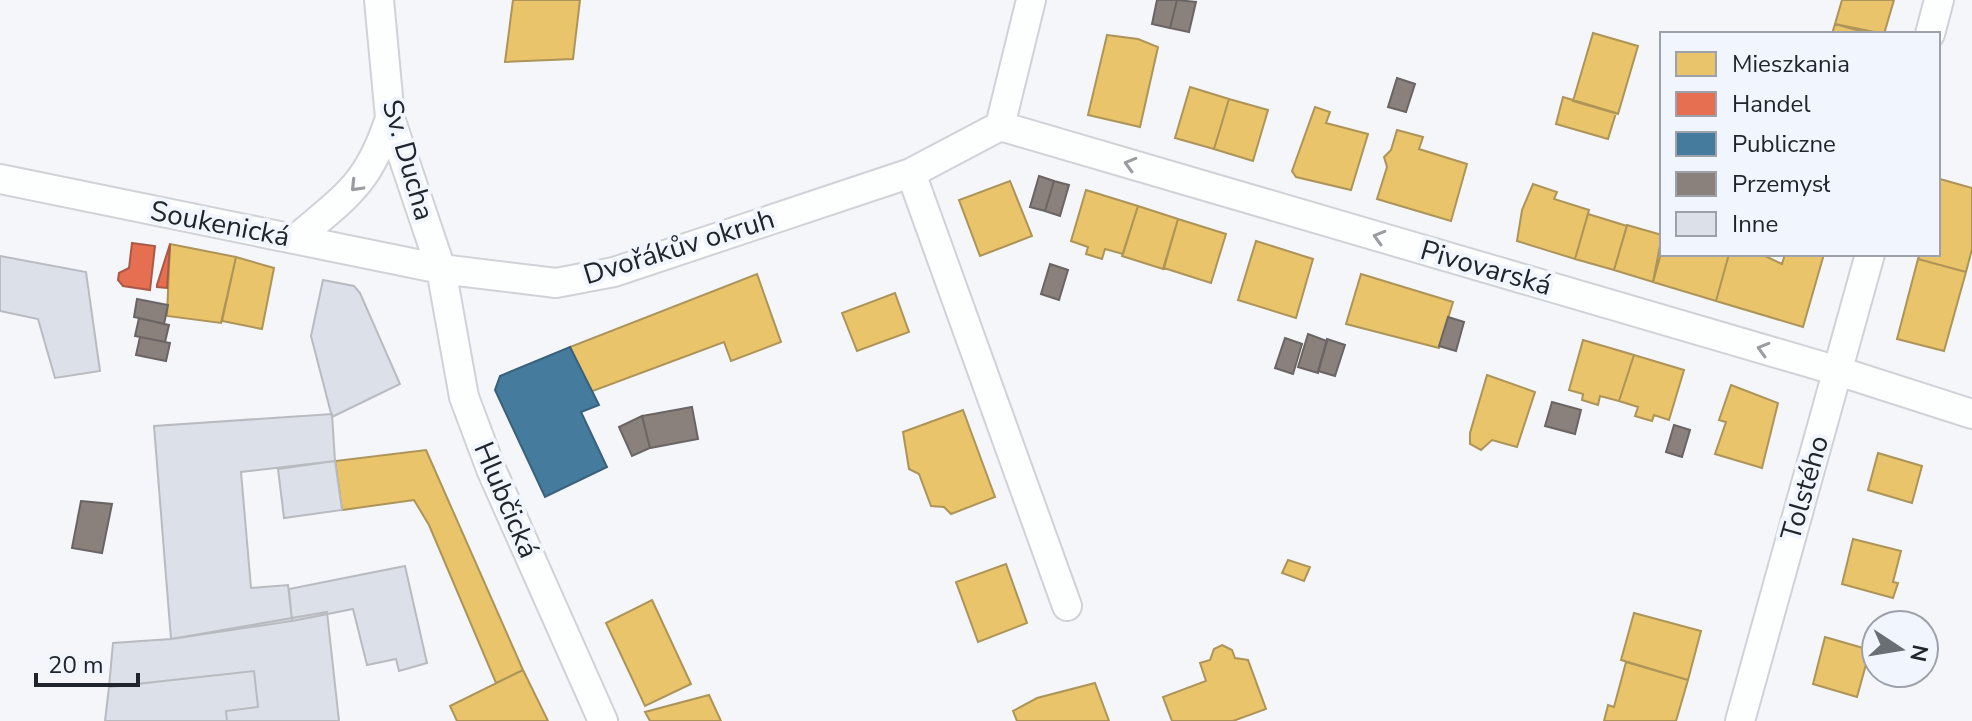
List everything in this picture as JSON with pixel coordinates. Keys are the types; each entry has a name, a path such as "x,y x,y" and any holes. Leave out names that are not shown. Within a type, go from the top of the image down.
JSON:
{"street":[{"name":"Sv. Ducha","path":"379,0 390,118 441,269"},
{"path":"1000,126 1031,0"},
{"path":"1931,32 1939,0"},
{"path":"296,239 360,184 377,158 390,118"},
{"name":"Dvořákův okruh","path":"441,269 556,283 614,272 911,173 1000,126"},
{"name":"Pivovarská","path":"1000,126 1838,371 1972,414"},
{"path":"911,173 1067,606"},
{"name":"Soukenická","path":"0,179 441,269"},
{"name":"Tolstého","path":"1740,721 1869,256"},
{"name":"Hlubčická","path":"441,269 464,397 491,469 603,721"}],"building: Mieszkania":[{"path":"513,0 580,0 573,59 505,62"},
{"path":"1842,0 1894,0 1885,32 1835,24"},
{"path":"1835,24 1864,32 1833,32"},
{"path":"1593,33 1638,46 1618,114 1573,101"},
{"path":"1107,35 1138,39 1158,47 1140,127 1088,115"},
{"path":"1190,87 1229,99 1214,149 1175,138"},
{"path":"1563,97 1616,113 1608,139 1556,124"},
{"path":"1229,99 1268,110 1253,161 1214,149"},
{"path":"1315,107 1330,112 1326,123 1368,134 1351,190 1296,177 1292,171"},
{"path":"1397,130 1423,137 1419,149 1467,164 1451,221 1377,199 1387,167 1384,157 1391,150"},
{"path":"1940,179 1972,188 1972,249 1966,272 1918,259 1919,256 1940,256"},
{"path":"1010,181 1032,236 980,256 959,200"},
{"path":"1533,184 1557,192 1554,199 1589,210 1575,259 1517,241 1522,210"},
{"path":"1086,190 1138,206 1123,254 1105,249 1102,259 1086,254 1088,247 1071,241"},
{"path":"1138,206 1178,219 1163,269 1122,256"},
{"path":"1588,214 1627,226 1614,270 1575,259"},
{"path":"1178,219 1226,234 1211,283 1164,268"},
{"path":"1627,225 1660,234 1653,282 1614,270"},
{"path":"1256,241 1313,259 1296,318 1238,300"},
{"path":"170,244 236,257 221,323 167,316"},
{"path":"1660,256 1728,256 1716,301 1653,282"},
{"path":"1728,256 1765,256 1782,264 1784,256 1823,256 1803,327 1716,301"},
{"path":"236,257 274,268 262,329 222,321"},
{"path":"1918,259 1966,272 1944,351 1897,339"},
{"path":"757,274 781,342 731,361 724,342 590,392 570,347"},
{"path":"1361,274 1453,302 1439,348 1346,324"},
{"path":"895,293 909,332 857,351 842,313"},
{"path":"1583,340 1634,355 1619,401 1600,396 1598,405 1582,400 1583,394 1569,390"},
{"path":"1634,355 1684,370 1669,420 1654,415 1652,421 1635,416 1638,407 1619,401"},
{"path":"1487,375 1535,392 1517,447 1492,440 1481,450 1470,444 1470,433"},
{"path":"1731,385 1778,403 1762,468 1715,454 1726,422 1719,420"},
{"path":"963,410 995,497 951,514 944,507 931,506 919,474 909,469 903,432"},
{"path":"426,450 523,670 496,683 429,525 414,500 342,510 335,461"},
{"path":"1878,453 1922,466 1912,503 1868,490"},
{"path":"1853,539 1901,551 1893,582 1898,583 1893,598 1842,584"},
{"path":"1288,560 1310,567 1304,581 1282,573"},
{"path":"1006,564 1027,623 978,642 956,582"},
{"path":"652,600 691,684 645,706 606,623"},
{"path":"1634,613 1701,631 1688,680 1621,660"},
{"path":"1825,637 1860,647 1857,697 1813,684"},
{"path":"1222,645 1232,650 1235,658 1248,660 1266,709 1233,721 1172,721 1163,697 1206,681 1200,663 1210,660 1214,649"},
{"path":"1626,662 1688,680 1676,721 1604,721 1608,705 1614,707"},
{"path":"523,670 548,721 457,721 450,706"},
{"path":"1095,683 1109,721 1017,721 1013,711 1037,698"},
{"path":"709,695 721,721 650,721 645,712"}],"building: Handel":[{"path":"132,243 155,246 150,290 123,286 118,280 119,273 129,268"},
{"path":"170,244 167,288 157,287 157,285"}],"building: Publiczne":[{"path":"570,347 599,405 581,412 607,467 545,497 495,390 500,376"}],"building: Przemysł":[{"path":"1157,0 1177,0 1170,28 1152,24"},
{"path":"1177,0 1196,2 1189,32 1170,28"},
{"path":"1397,78 1415,84 1406,112 1388,107"},
{"path":"1039,176 1054,181 1045,211 1030,207"},
{"path":"1054,181 1069,185 1060,216 1045,211"},
{"path":"1050,264 1068,270 1059,300 1041,294"},
{"path":"137,299 168,305 164,324 134,317"},
{"path":"1448,317 1464,322 1456,351 1439,346"},
{"path":"139,318 169,325 165,342 135,336"},
{"path":"1308,334 1327,341 1318,373 1298,367"},
{"path":"140,337 170,343 166,361 136,355"},
{"path":"1285,338 1302,344 1293,374 1275,368"},
{"path":"1327,339 1345,345 1335,376 1318,371"},
{"path":"1552,402 1581,410 1575,434 1545,426"},
{"path":"692,407 698,439 650,448 642,416"},
{"path":"642,416 650,448 632,456 619,427"},
{"path":"1674,425 1690,430 1682,457 1666,452"},
{"path":"81,501 112,504 102,553 72,548"}],"building: Inne":[{"path":"0,256 86,272 100,371 55,378 38,319 0,311"},
{"path":"323,280 354,286 360,293 400,384 332,417 311,336"},
{"path":"332,414 335,461 241,472 251,588 288,585 292,621 171,639 154,426"},
{"path":"335,461 342,510 284,518 278,469"},
{"path":"405,566 427,663 399,671 396,659 367,665 353,609 292,621 289,589"},
{"path":"327,612 339,721 227,721 226,711 258,707 254,671 109,687 113,643 171,639"},
{"path":"254,671 258,707 226,711 227,721 105,721 109,687"}]}
